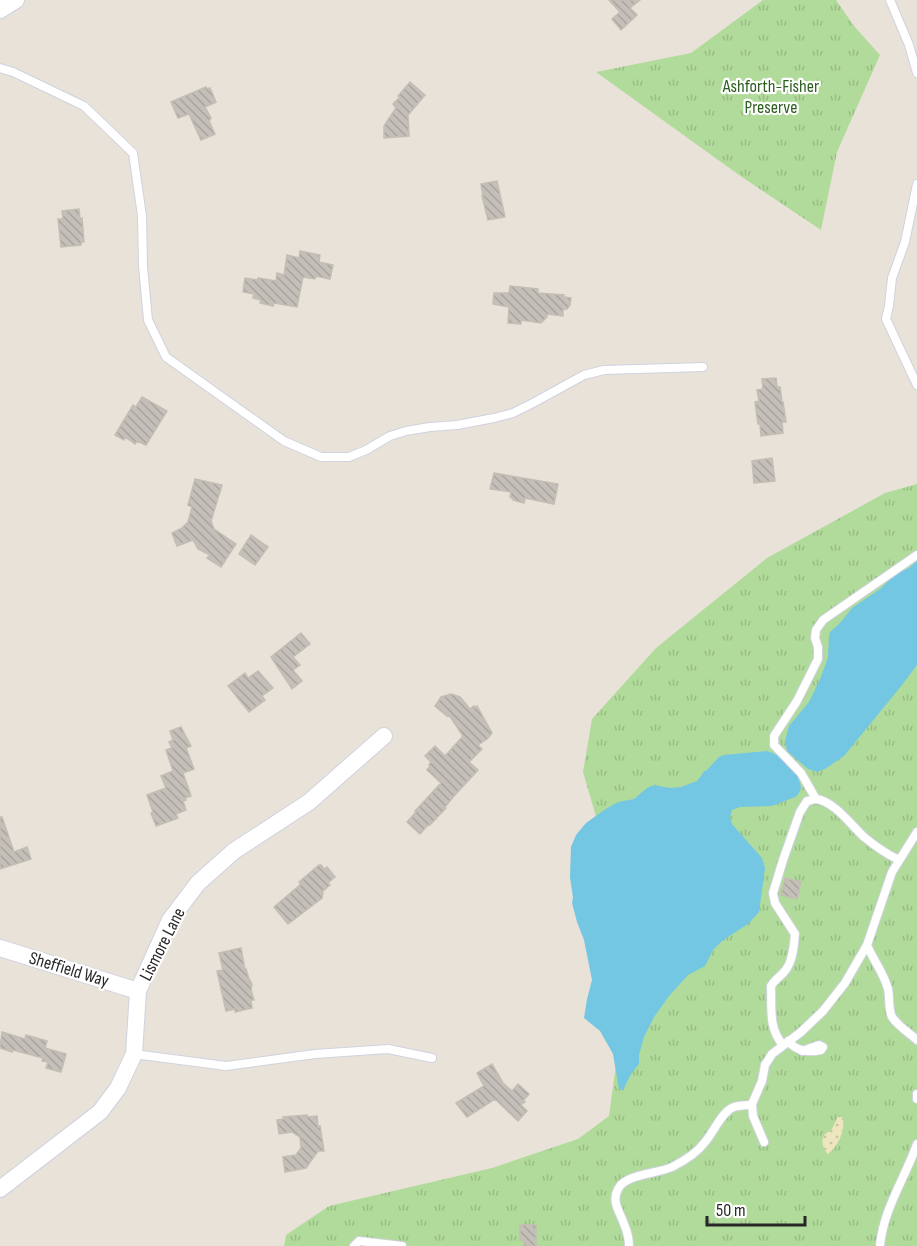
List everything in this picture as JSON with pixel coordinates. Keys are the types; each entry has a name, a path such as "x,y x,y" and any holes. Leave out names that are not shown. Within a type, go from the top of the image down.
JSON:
{"street":[{"path":"0,9 16,0"},
{"name":"Lismore Lane","path":"0,1190 99,1112 118,1088 134,1054 138,991 170,920 198,883 234,851 309,802 384,736"},
{"name":"Sheffield Way","path":"0,948 138,991"}],"lane":[{"path":"890,0 909,45 917,73"},
{"path":"0,68 84,106 133,153 142,216 143,266 148,320 166,357 284,441 321,457 349,457 390,436 406,431 430,426 457,425 513,413 584,375 604,369 703,367"},
{"path":"917,184 904,242 892,278 886,319 917,385"},
{"path":"899,860 863,836 838,810 816,799 801,772 774,745 774,736 808,682 818,659 816,630 823,620 917,555"},
{"path":"802,1051 777,1038 771,1024 771,986 787,968 791,959 795,934 775,903 773,893 800,812 807,801 816,799"},
{"path":"764,1142 753,1116 752,1104 762,1081 765,1065 772,1054 801,1032 823,1011 845,983 867,945 885,891 899,860 917,832"},
{"path":"867,945 884,978 893,1018 917,1040"},
{"path":"134,1054 226,1066 315,1054 388,1049 432,1058"},
{"path":"917,1094 917,1099"},
{"path":"629,1246 624,1221 616,1207 615,1198 624,1180 670,1168 691,1156 704,1144 732,1107 752,1104"},
{"path":"880,1245 888,1212 917,1144"},
{"path":"354,1246 359,1241 402,1246"}],"green space":[{"name":"Ashforth-Fisher Preserve","path":"763,0 836,0 854,26 880,55 837,152 821,230 739,175 596,72 691,53"},
{"path":"917,484 917,1246 284,1246 286,1235 329,1206 492,1168 578,1139 609,1116 621,1028 597,820 583,772 592,719 656,648 767,558 885,493"}],"sand":[{"path":"838,1117 843,1117 842,1132 828,1154 822,1142"}],"water":[{"path":"917,561 917,665 844,756 817,772 808,769 787,751 785,741 789,726 809,702 821,677 828,657 830,632 852,608"},
{"path":"767,751 780,757 791,766 798,776 801,788 795,797 772,806 740,807 732,810 730,818 732,824 762,858 765,868 759,912 748,924 722,941 713,950 705,966 688,975 669,996 654,1017 644,1037 639,1064 623,1090 619,1089 613,1054 600,1031 584,1018 592,980 584,940 572,903 571,847 576,835 586,823 604,810 618,802 634,799 647,788 654,785 670,788 681,787 697,781 719,757"}],"building":[{"path":"609,0 640,0 630,8 637,15 621,30 612,19 620,12"},
{"path":"410,82 425,95 408,115 409,136 384,138 384,126 396,108 393,104"},
{"path":"206,87 210,88 216,102 205,107 211,118 209,121 215,134 201,140 189,114 178,118 171,102"},
{"path":"497,181 505,217 488,220 481,184"},
{"path":"79,209 84,242 81,242 81,245 61,247 58,219 63,219 62,211"},
{"path":"300,251 320,255 319,262 333,265 330,279 316,276 315,279 303,277 297,307 260,303 261,300 253,298 254,294 243,292 245,278 276,281 277,273 284,275 287,255 299,258"},
{"path":"510,286 538,289 538,293 564,295 564,297 571,298 570,305 567,309 563,309 563,316 547,314 541,323 521,320 521,324 508,323 509,307 493,304 494,293 509,293"},
{"path":"776,378 777,387 780,387 786,422 782,422 783,433 761,436 755,402 759,401 757,390 763,389 762,379"},
{"path":"142,397 167,411 146,445 137,441 135,444 125,437 124,440 115,435 133,405 136,407"},
{"path":"772,458 775,481 754,483 752,461"},
{"path":"494,473 558,484 554,504 525,498 524,503 513,500 510,497 511,492 490,489"},
{"path":"195,479 222,485 211,521 214,529 236,544 221,567 207,558 210,555 198,549 193,540 177,546 172,533 188,522 192,507 188,505"},
{"path":"251,535 268,547 255,565 239,554"},
{"path":"301,633 310,644 293,657 300,665 293,670 302,681 292,689 271,657"},
{"path":"258,671 273,688 262,696 265,700 249,712 228,686 245,673 248,678"},
{"path":"451,694 460,697 470,709 477,706 492,733 478,745 482,749 469,762 478,770 446,808 420,834 407,822 441,783 427,770 431,762 425,756 435,746 445,756 463,736 449,715 447,716 435,706 441,697"},
{"path":"181,727 191,746 186,748 194,769 183,773 191,796 183,801 186,810 176,814 178,818 156,826 147,795 166,788 161,776 173,771 166,750 172,748 169,742 173,740 170,731"},
{"path":"0,817 2,817 14,852 27,847 31,859 0,869"},
{"path":"319,865 324,869 327,867 335,877 323,891 322,898 288,924 274,907"},
{"path":"785,878 801,882 797,899 781,895"},
{"path":"241,948 245,970 252,984 254,1000 251,1000 252,1008 235,1012 235,1009 226,1011 217,971 223,970 219,953"},
{"path":"2,1032 25,1039 26,1035 47,1041 45,1048 66,1054 61,1072 46,1068 48,1062 42,1061 43,1058 0,1048"},
{"path":"492,1064 503,1083 512,1091 518,1084 529,1094 521,1105 527,1111 518,1121 495,1099 467,1117 456,1103 484,1086 477,1073"},
{"path":"307,1115 307,1117 317,1116 324,1151 318,1151 306,1168 285,1172 283,1157 296,1155 301,1148 300,1137 292,1132 279,1134 277,1120 284,1119 283,1117"},
{"path":"520,1225 536,1225 536,1246 524,1246 524,1240 520,1240"}]}
